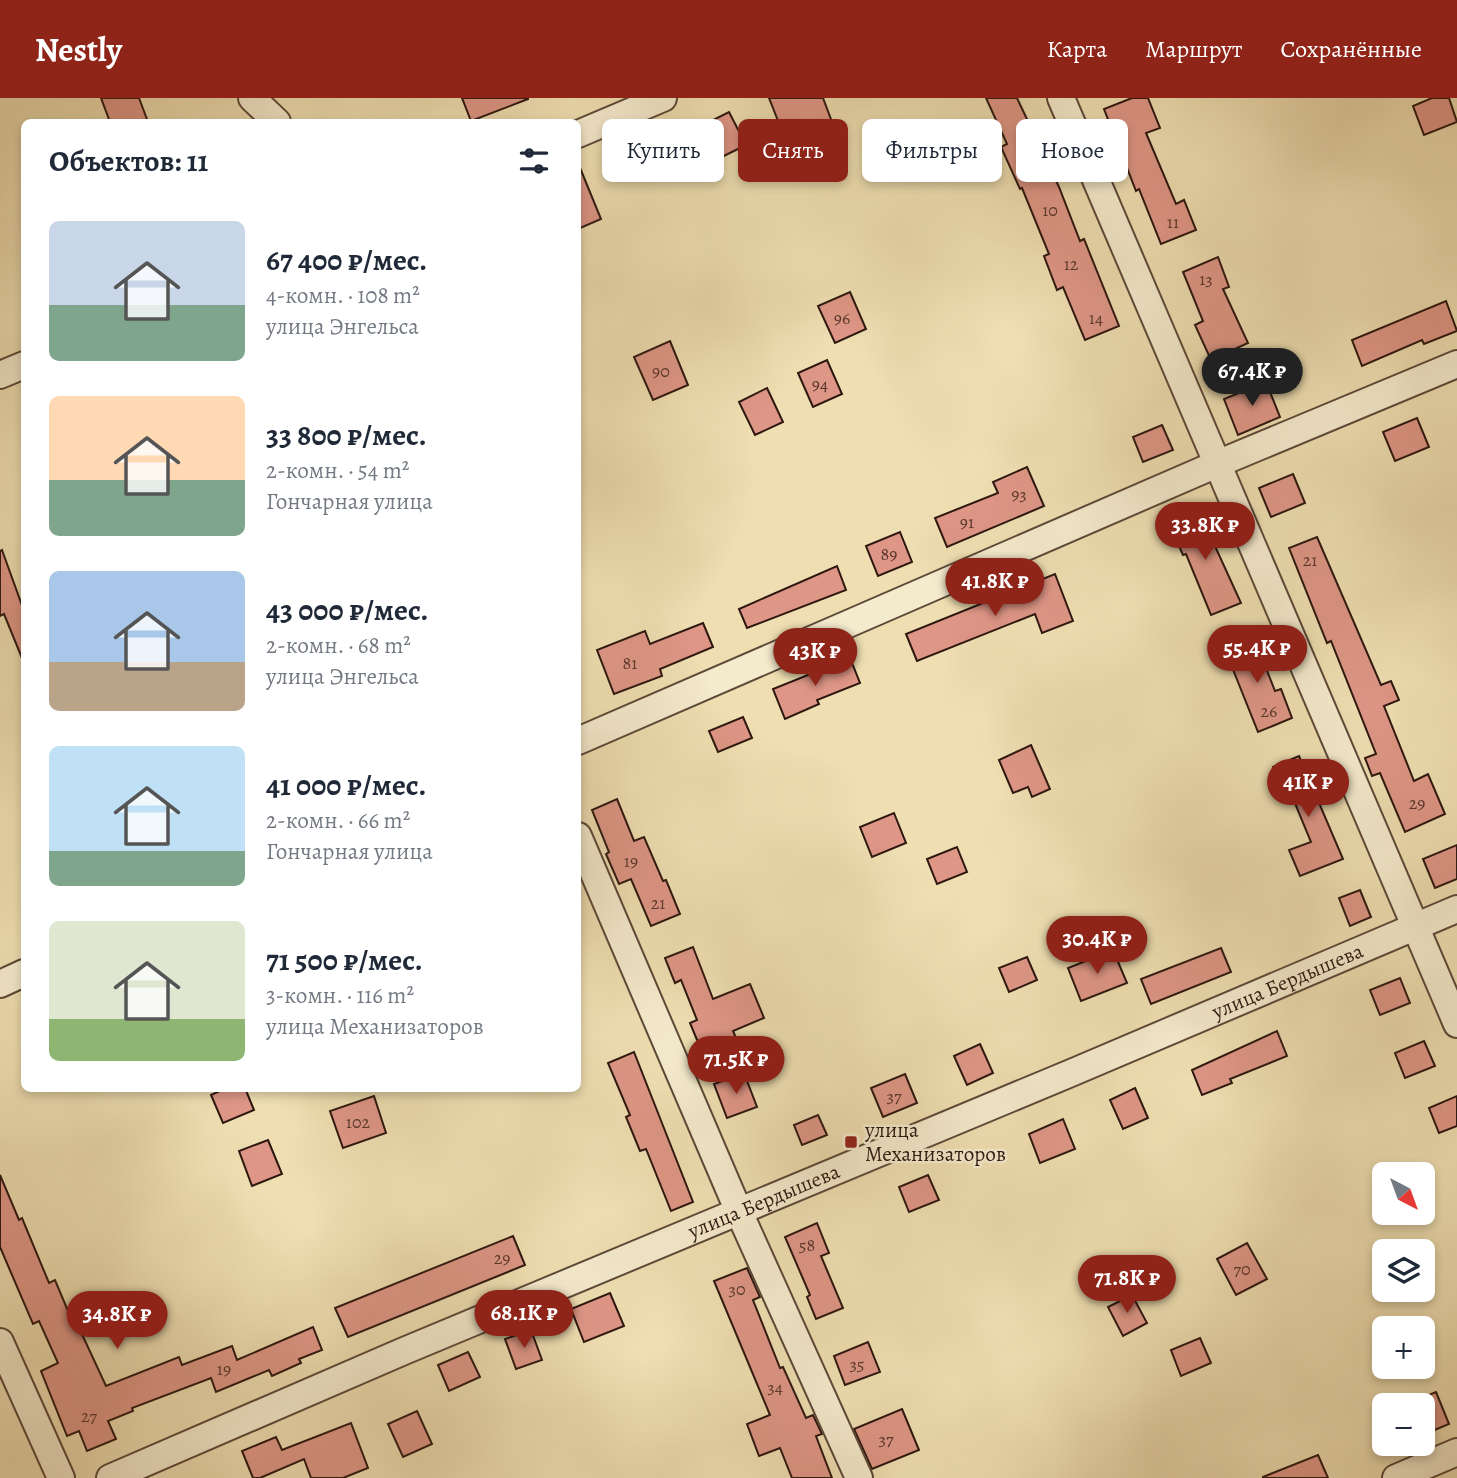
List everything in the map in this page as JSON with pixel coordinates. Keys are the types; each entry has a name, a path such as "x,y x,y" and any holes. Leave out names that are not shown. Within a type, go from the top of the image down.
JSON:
{"street":[{"path":"252,98 274,119"},
{"path":"581,133 663,98"},
{"path":"1061,98 1457,1024"},
{"path":"581,740 1217,464 1457,364"},
{"path":"0,375 21,366"},
{"path":"581,843 739,1212 859,1478"},
{"name":"улица Бердышева","path":"110,1478 404,1351 1457,909"},
{"path":"0,984 21,974"},
{"path":"0,1342 61,1478"},
{"path":"1396,1478 1457,1452"}],"building":[{"path":"101,98 139,98 147,119 109,119"},
{"path":"462,98 528,98 476,119 470,119"},
{"path":"769,98 823,98 831,119 777,119"},
{"path":"986,98 1017,98 1027,119 1016,119 1016,180 1002,149 1007,144 1002,133 1002,119 996,119"},
{"path":"1132,98 1148,98 1160,128 1146,133 1176,204 1184,200 1196,230 1161,244 1139,189 1136,191 1128,170 1128,119 1108,119 1104,109"},
{"path":"1432,98 1449,98 1457,122 1424,135 1413,106"},
{"path":"729,112 738,129 738,149 724,156 724,119 715,119"},
{"path":"581,170 601,219 581,228"},
{"path":"1017,182 1057,182 1080,241 1084,239 1119,326 1085,340 1063,287 1057,290 1044,256 1049,254 1022,188 1020,189"},
{"path":"1218,257 1229,287 1223,289 1248,343 1211,360 1195,325 1203,321 1183,272"},
{"path":"850,292 866,329 835,343 818,306"},
{"path":"1446,301 1457,331 1424,344 1422,340 1362,366 1352,340"},
{"path":"670,341 688,385 653,400 634,357"},
{"path":"827,360 842,394 813,407 798,373"},
{"path":"1266,382 1280,417 1238,435 1224,399"},
{"path":"767,388 783,422 755,435 739,402"},
{"path":"1417,418 1429,447 1395,461 1383,432"},
{"path":"1162,425 1173,450 1143,462 1133,437"},
{"path":"1027,467 1044,506 947,547 935,518 998,493 993,482"},
{"path":"1293,474 1305,503 1271,517 1259,488"},
{"path":"1198,509 1241,603 1211,615 1186,554 1183,555 1168,521"},
{"path":"900,532 912,562 878,576 866,546"},
{"path":"1317,537 1381,685 1391,681 1399,700 1384,706 1414,781 1428,774 1445,814 1405,832 1380,773 1372,776 1365,758 1376,754 1331,641 1327,643 1289,548"},
{"path":"2,550 21,603 21,656 4,614 0,616"},
{"path":"837,566 846,590 747,628 739,609"},
{"path":"1055,574 1073,621 1042,633 1035,614 917,661 906,634"},
{"path":"703,623 713,647 660,669 662,676 614,694 597,650 645,631 650,644"},
{"path":"1253,635 1275,691 1281,689 1292,718 1258,732 1224,647"},
{"path":"850,658 860,683 817,700 819,704 785,719 773,689"},
{"path":"743,717 752,738 718,752 709,731"},
{"path":"1031,745 1050,789 1032,797 1028,787 1013,793 999,760"},
{"path":"1299,756 1343,859 1300,876 1289,850 1311,842 1292,796 1287,798 1273,767"},
{"path":"617,799 634,841 644,837 680,914 651,926 631,879 619,884 592,810"},
{"path":"894,813 906,843 872,857 860,827"},
{"path":"1457,845 1457,879 1435,888 1423,859"},
{"path":"957,847 967,872 937,884 927,859"},
{"path":"1360,890 1371,917 1350,926 1339,898"},
{"path":"693,947 713,999 750,984 764,1018 733,1031 736,1038 702,1052 690,1023 697,1020 681,980 675,983 665,958"},
{"path":"1221,948 1231,972 1151,1004 1141,979"},
{"path":"1113,950 1127,983 1081,1001 1068,968"},
{"path":"1027,957 1037,980 1009,992 999,968"},
{"path":"1400,978 1410,1003 1380,1015 1370,990"},
{"path":"1277,1031 1287,1056 1230,1079 1232,1083 1202,1095 1192,1070"},
{"path":"1424,1041 1435,1066 1405,1078 1395,1053"},
{"path":"980,1044 993,1073 967,1085 954,1056"},
{"path":"634,1052 693,1202 671,1211 646,1149 640,1151 626,1117 630,1115 608,1063"},
{"path":"744,1073 757,1107 727,1118 714,1084"},
{"path":"905,1074 917,1103 883,1117 871,1088"},
{"path":"1135,1088 1148,1118 1123,1129 1110,1100"},
{"path":"217,1092 247,1092 254,1110 223,1123 211,1095"},
{"path":"374,1096 386,1133 343,1148 330,1111"},
{"path":"1457,1096 1457,1126 1439,1133 1429,1108"},
{"path":"818,1115 827,1135 802,1145 794,1125"},
{"path":"1063,1119 1075,1149 1040,1163 1029,1134"},
{"path":"268,1140 282,1174 252,1186 239,1151"},
{"path":"0,1175 19,1220 22,1218 49,1283 55,1280 106,1386 179,1357 182,1365 232,1346 237,1360 313,1327 322,1350 299,1359 301,1363 272,1376 269,1370 216,1392 211,1378 132,1408 133,1411 108,1421 116,1439 87,1451 79,1431 67,1436 41,1371 58,1363 39,1321 33,1324 0,1247"},
{"path":"928,1175 939,1200 909,1212 899,1187"},
{"path":"817,1223 829,1253 821,1256 843,1308 816,1319 807,1297 810,1295 785,1237"},
{"path":"513,1236 525,1265 348,1337 335,1308"},
{"path":"1247,1243 1267,1279 1236,1295 1217,1259"},
{"path":"747,1268 760,1297 753,1300 780,1368 783,1367 806,1418 813,1415 822,1434 816,1436 832,1478 792,1478 780,1448 759,1456 747,1424 770,1415 714,1281"},
{"path":"610,1293 624,1326 584,1342 571,1309"},
{"path":"1132,1295 1147,1323 1123,1336 1108,1307"},
{"path":"531,1330 542,1360 516,1369 505,1339"},
{"path":"1200,1338 1211,1363 1181,1376 1171,1350"},
{"path":"868,1342 880,1372 845,1385 834,1356"},
{"path":"468,1352 480,1377 449,1391 438,1365"},
{"path":"1436,1392 1449,1424 1435,1430 1435,1393"},
{"path":"902,1409 919,1450 872,1469 854,1429"},
{"path":"417,1411 432,1444 403,1457 388,1424"},
{"path":"351,1423 368,1468 343,1478 311,1478 304,1459 260,1478 253,1478 242,1451 276,1437 282,1450"},
{"path":"1318,1455 1328,1478 1263,1478 1263,1477"}],"place":[{"name":"улица Механизаторов","path":"851,1142"}]}
